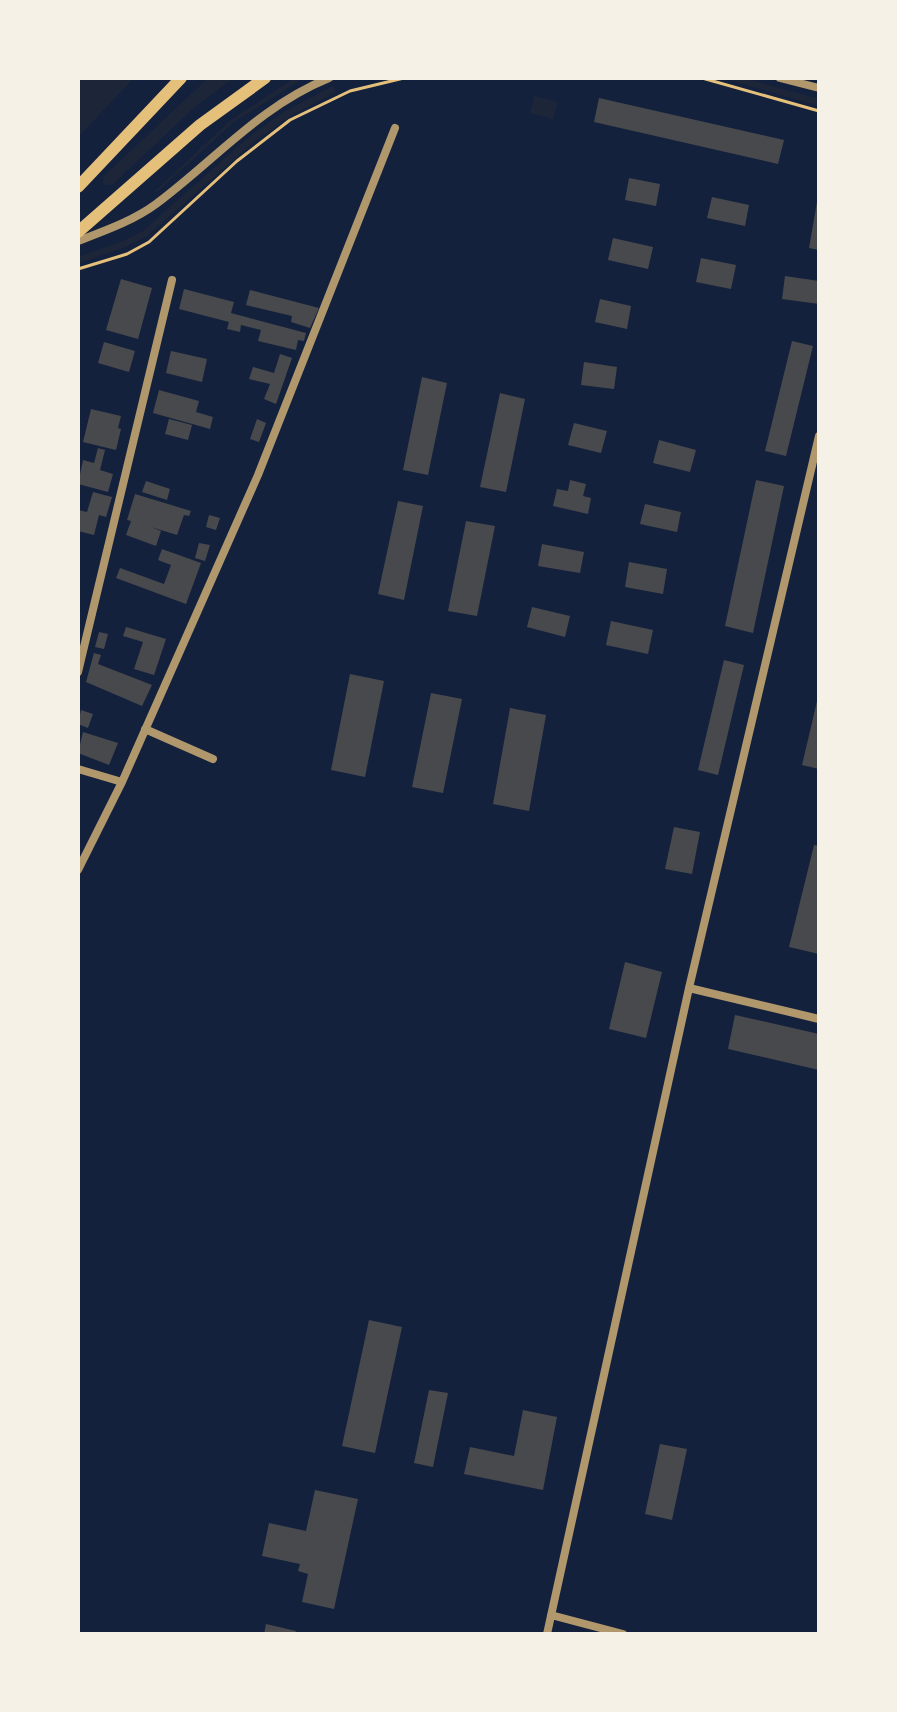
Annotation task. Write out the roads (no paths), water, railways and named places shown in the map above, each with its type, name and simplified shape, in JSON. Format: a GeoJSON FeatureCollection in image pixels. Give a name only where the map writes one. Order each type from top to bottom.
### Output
{"type":"FeatureCollection","features":[{"type":"Feature","properties":{"kind":"main road"},"geometry":{"type":"LineString","coordinates":[[78,187],[181,78]]}},
{"type":"Feature","properties":{"kind":"main road"},"geometry":{"type":"LineString","coordinates":[[78,232],[200,125],[265,78]]}},
{"type":"Feature","properties":{"kind":"street"},"geometry":{"type":"LineString","coordinates":[[78,241],[153,206],[274,106],[329,78]]}},
{"type":"Feature","properties":{"kind":"street"},"geometry":{"type":"LineString","coordinates":[[780,78],[819,88]]}},
{"type":"Feature","properties":{"kind":"street"},"geometry":{"type":"LineString","coordinates":[[78,870],[122,782],[258,475],[395,128]]}},
{"type":"Feature","properties":{"kind":"street"},"geometry":{"type":"LineString","coordinates":[[78,672],[172,280]]}},
{"type":"Feature","properties":{"kind":"street"},"geometry":{"type":"LineString","coordinates":[[547,1634],[689,988],[819,436]]}},
{"type":"Feature","properties":{"kind":"street"},"geometry":{"type":"LineString","coordinates":[[145,729],[213,759]]}},
{"type":"Feature","properties":{"kind":"street"},"geometry":{"type":"LineString","coordinates":[[78,769],[122,782]]}},
{"type":"Feature","properties":{"kind":"street"},"geometry":{"type":"LineString","coordinates":[[689,988],[819,1019]]}},
{"type":"Feature","properties":{"kind":"street"},"geometry":{"type":"LineString","coordinates":[[551,1615],[623,1634]]}}]}
